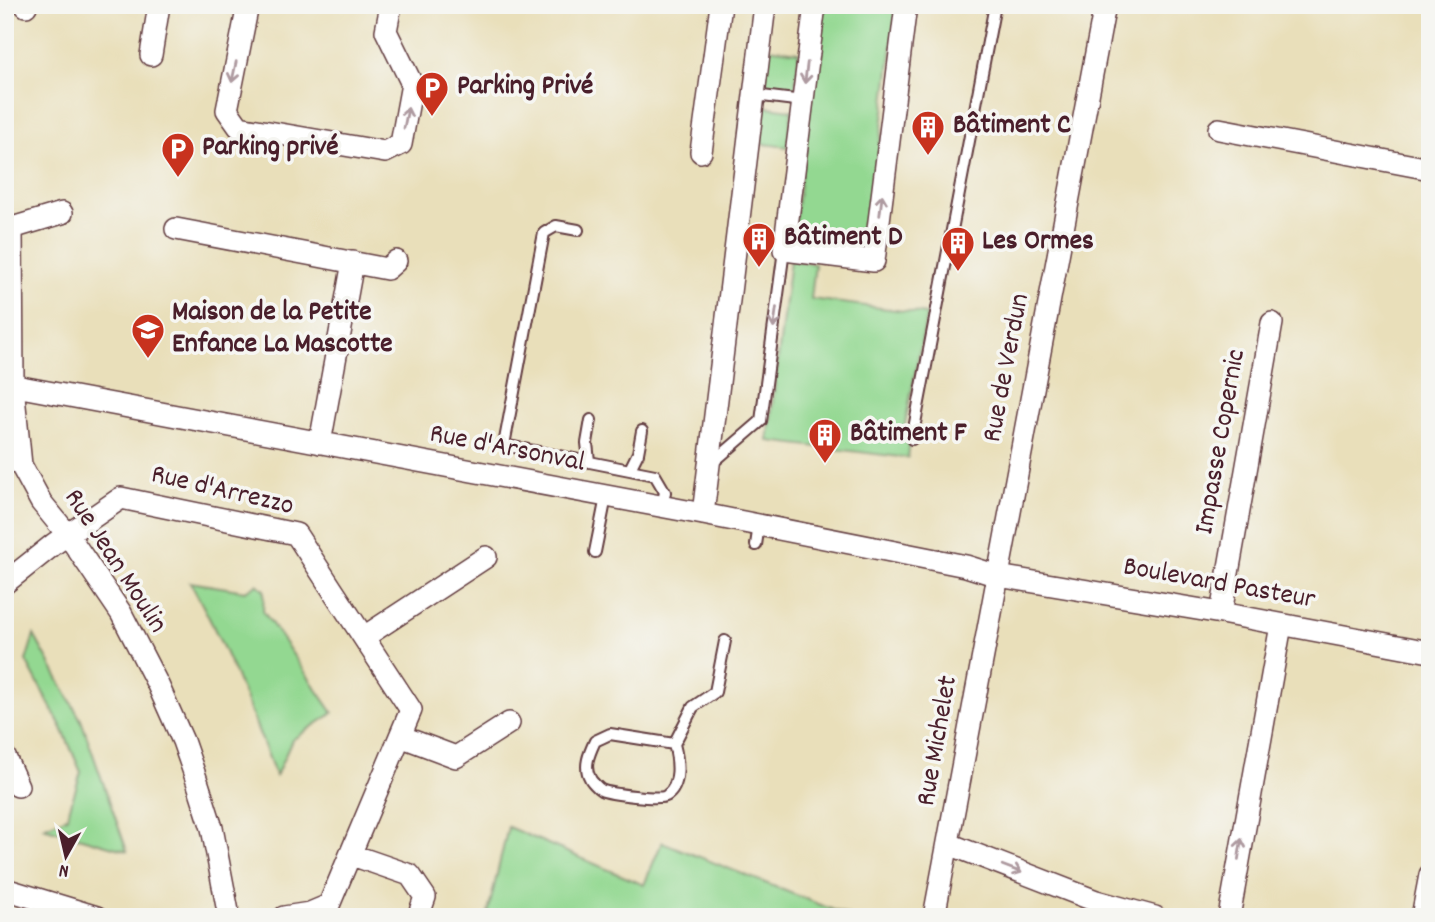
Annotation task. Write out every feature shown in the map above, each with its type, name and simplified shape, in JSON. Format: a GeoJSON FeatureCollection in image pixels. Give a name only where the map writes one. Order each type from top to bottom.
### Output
{"type":"FeatureCollection","features":[{"type":"Feature","properties":{"kind":"street"},"geometry":{"type":"LineString","coordinates":[[151,55],[159,5]]}},
{"type":"Feature","properties":{"kind":"street"},"geometry":{"type":"LineString","coordinates":[[248,5],[226,110],[239,127],[385,152],[401,144],[412,84],[386,31],[391,5]]}},
{"type":"Feature","properties":{"kind":"street"},"geometry":{"type":"LineString","coordinates":[[701,152],[721,5]]}},
{"type":"Feature","properties":{"kind":"street"},"geometry":{"type":"LineString","coordinates":[[703,514],[765,5]]}},
{"type":"Feature","properties":{"kind":"street"},"geometry":{"type":"LineString","coordinates":[[815,5],[784,250],[874,261],[906,5]]}},
{"type":"Feature","properties":{"kind":"street","name":"Rue de Verdun"},"geometry":{"type":"LineString","coordinates":[[998,576],[1105,5]]}},
{"type":"Feature","properties":{"kind":"street"},"geometry":{"type":"LineString","coordinates":[[1219,129],[1430,169]]}},
{"type":"Feature","properties":{"kind":"street","name":"Rue Jean Moulin"},"geometry":{"type":"LineString","coordinates":[[62,213],[8,226],[9,385],[21,465],[41,502],[68,535],[121,613],[183,741],[212,828],[229,917]]}},
{"type":"Feature","properties":{"kind":"street"},"geometry":{"type":"LineString","coordinates":[[176,229],[387,269],[396,261]]}},
{"type":"Feature","properties":{"kind":"street"},"geometry":{"type":"LineString","coordinates":[[320,443],[353,262]]}},
{"type":"Feature","properties":{"kind":"street","name":"Impasse Copernic"},"geometry":{"type":"LineString","coordinates":[[1221,613],[1272,323]]}},
{"type":"Feature","properties":{"kind":"street","name":"Rue d'Arsonval"},"geometry":{"type":"LineString","coordinates":[[9,385],[703,514],[758,535],[966,566],[998,576]]}},
{"type":"Feature","properties":{"kind":"street","name":"Rue d'Arrezzo"},"geometry":{"type":"LineString","coordinates":[[5,583],[121,498],[296,534],[411,710],[329,905],[310,915],[284,917]]}},
{"type":"Feature","properties":{"kind":"street"},"geometry":{"type":"LineString","coordinates":[[364,637],[486,557]]}},
{"type":"Feature","properties":{"kind":"street","name":"Boulevard Pasteur"},"geometry":{"type":"LineString","coordinates":[[998,576],[1221,613],[1430,653]]}},
{"type":"Feature","properties":{"kind":"street","name":"Rue Michelet"},"geometry":{"type":"LineString","coordinates":[[934,917],[949,844],[968,692],[998,576]]}},
{"type":"Feature","properties":{"kind":"street"},"geometry":{"type":"LineString","coordinates":[[1229,917],[1281,625]]}},
{"type":"Feature","properties":{"kind":"street"},"geometry":{"type":"LineString","coordinates":[[400,736],[456,757],[509,723]]}},
{"type":"Feature","properties":{"kind":"street"},"geometry":{"type":"LineString","coordinates":[[5,757],[18,786]]}},
{"type":"Feature","properties":{"kind":"street"},"geometry":{"type":"LineString","coordinates":[[949,844],[1096,901],[1155,917]]}},
{"type":"Feature","properties":{"kind":"street"},"geometry":{"type":"LineString","coordinates":[[352,855],[410,875],[425,897],[418,917]]}},
{"type":"Feature","properties":{"kind":"street"},"geometry":{"type":"LineString","coordinates":[[1423,917],[1430,875]]}},
{"type":"Feature","properties":{"kind":"street"},"geometry":{"type":"LineString","coordinates":[[5,889],[97,917]]}},
{"type":"Feature","properties":{"kind":"lane"},"geometry":{"type":"LineString","coordinates":[[912,439],[995,5]]}},
{"type":"Feature","properties":{"kind":"lane"},"geometry":{"type":"LineString","coordinates":[[754,95],[803,101]]}},
{"type":"Feature","properties":{"kind":"lane"},"geometry":{"type":"LineString","coordinates":[[578,230],[556,226],[544,233],[504,445],[655,475],[665,492],[662,507]]}},
{"type":"Feature","properties":{"kind":"lane"},"geometry":{"type":"LineString","coordinates":[[709,465],[761,421],[784,250]]}},
{"type":"Feature","properties":{"kind":"lane"},"geometry":{"type":"LineString","coordinates":[[589,461],[587,443],[591,420]]}},
{"type":"Feature","properties":{"kind":"lane"},"geometry":{"type":"LineString","coordinates":[[630,469],[638,453],[642,431]]}},
{"type":"Feature","properties":{"kind":"lane"},"geometry":{"type":"LineString","coordinates":[[595,552],[606,497]]}},
{"type":"Feature","properties":{"kind":"lane"},"geometry":{"type":"LineString","coordinates":[[674,744],[610,734],[595,741],[587,759],[589,777],[601,790],[655,799],[666,796],[674,786],[679,761],[674,744],[693,707],[715,692],[725,641]]}},
{"type":"Feature","properties":{"kind":"green space"},"geometry":{"type":"Polygon","coordinates":[[[822,5],[897,5],[867,248],[793,239],[822,5]]]}},
{"type":"Feature","properties":{"kind":"green space"},"geometry":{"type":"Polygon","coordinates":[[[768,48],[799,52],[795,89],[764,85],[768,48]]]}},
{"type":"Feature","properties":{"kind":"green space"},"geometry":{"type":"Polygon","coordinates":[[[760,106],[792,110],[787,147],[756,143],[760,106]]]}},
{"type":"Feature","properties":{"kind":"green space"},"geometry":{"type":"Polygon","coordinates":[[[790,260],[815,264],[811,299],[927,314],[902,439],[910,440],[908,458],[768,441],[790,260]]]}},
{"type":"Feature","properties":{"kind":"green space"},"geometry":{"type":"Polygon","coordinates":[[[190,582],[245,591],[257,584],[264,590],[263,611],[333,713],[292,740],[276,776],[226,653],[190,582]]]}},
{"type":"Feature","properties":{"kind":"green space"},"geometry":{"type":"Polygon","coordinates":[[[34,635],[81,720],[127,851],[43,827],[67,817],[81,772],[62,728],[26,661],[34,635]]]}},
{"type":"Feature","properties":{"kind":"green space"},"geometry":{"type":"Polygon","coordinates":[[[508,827],[644,885],[662,842],[851,917],[487,917],[508,827]]]}},
{"type":"Feature","properties":{"kind":"place","name":"Parking Privé"},"geometry":{"type":"Point","coordinates":[432,118]}},
{"type":"Feature","properties":{"kind":"place","name":"Bâtiment C"},"geometry":{"type":"Point","coordinates":[928,157]}},
{"type":"Feature","properties":{"kind":"place","name":"Parking privé"},"geometry":{"type":"Point","coordinates":[178,179]}},
{"type":"Feature","properties":{"kind":"place","name":"Bâtiment D"},"geometry":{"type":"Point","coordinates":[759,269]}},
{"type":"Feature","properties":{"kind":"place","name":"Les Ormes"},"geometry":{"type":"Point","coordinates":[958,273]}},
{"type":"Feature","properties":{"kind":"place","name":"Maison de la Petite Enfance La Mascotte"},"geometry":{"type":"Point","coordinates":[148,360]}},
{"type":"Feature","properties":{"kind":"place","name":"Bâtiment F"},"geometry":{"type":"Point","coordinates":[825,465]}}]}
